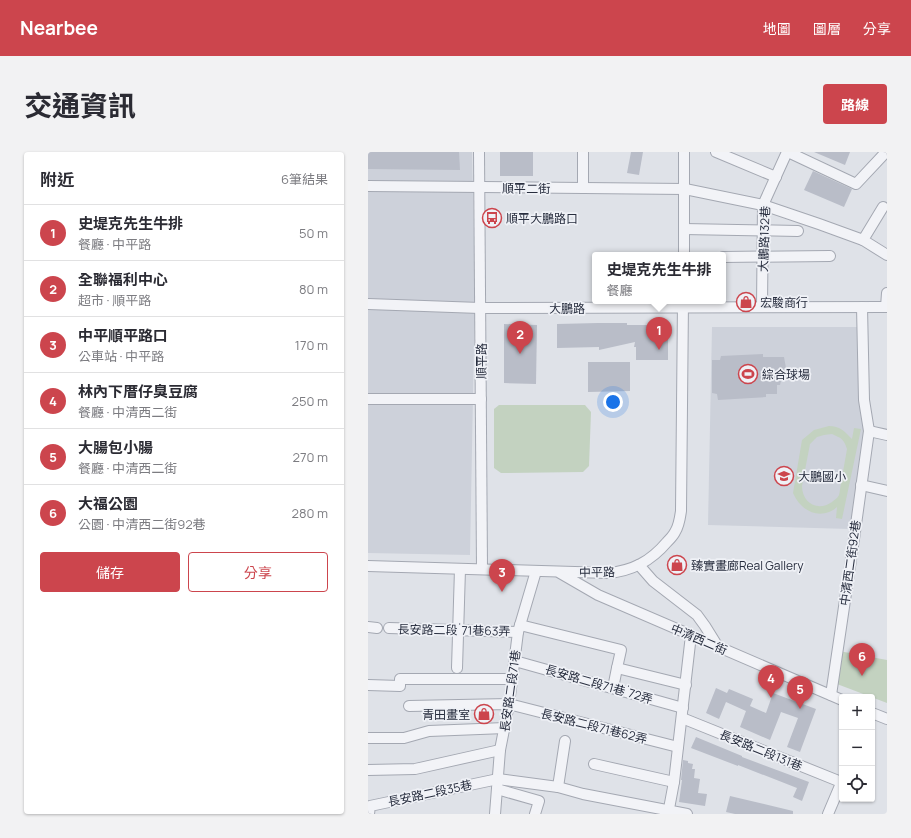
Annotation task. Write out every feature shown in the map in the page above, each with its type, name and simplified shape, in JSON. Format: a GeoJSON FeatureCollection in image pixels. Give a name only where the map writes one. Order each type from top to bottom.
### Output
{"type":"FeatureCollection","features":[{"type":"Feature","properties":{"kind":"street","name":"順平路"},"geometry":{"type":"LineString","coordinates":[[479,152],[482,569]]}},
{"type":"Feature","properties":{"kind":"street"},"geometry":{"type":"LineString","coordinates":[[583,152],[583,188]]}},
{"type":"Feature","properties":{"kind":"street"},"geometry":{"type":"LineString","coordinates":[[684,152],[684,252]]}},
{"type":"Feature","properties":{"kind":"street"},"geometry":{"type":"LineString","coordinates":[[716,152],[776,177]]}},
{"type":"Feature","properties":{"kind":"street"},"geometry":{"type":"LineString","coordinates":[[787,152],[856,184],[886,152]]}},
{"type":"Feature","properties":{"kind":"street","name":"大鵬路132巷"},"geometry":{"type":"LineString","coordinates":[[762,307],[763,205],[787,152]]}},
{"type":"Feature","properties":{"kind":"street","name":"順平二街"},"geometry":{"type":"LineString","coordinates":[[368,186],[685,189],[763,205],[863,240],[887,255]]}},
{"type":"Feature","properties":{"kind":"street"},"geometry":{"type":"LineString","coordinates":[[863,240],[883,208]]}},
{"type":"Feature","properties":{"kind":"street"},"geometry":{"type":"LineString","coordinates":[[684,229],[798,231]]}},
{"type":"Feature","properties":{"kind":"street"},"geometry":{"type":"LineString","coordinates":[[726,257],[830,256]]}},
{"type":"Feature","properties":{"kind":"street"},"geometry":{"type":"LineString","coordinates":[[887,293],[887,307]]}},
{"type":"Feature","properties":{"kind":"street","name":"大鵬路"},"geometry":{"type":"LineString","coordinates":[[368,304],[480,308],[683,304],[762,307],[887,307]]}},
{"type":"Feature","properties":{"kind":"street","name":"中平路"},"geometry":{"type":"LineString","coordinates":[[368,566],[608,573],[627,570],[639,565],[659,551],[675,532],[680,519],[681,511],[683,304]]}},
{"type":"Feature","properties":{"kind":"street","name":"中清西二街92巷"},"geometry":{"type":"LineString","coordinates":[[831,695],[869,431],[864,400],[862,307]]}},
{"type":"Feature","properties":{"kind":"street"},"geometry":{"type":"LineString","coordinates":[[368,399],[481,398]]}},
{"type":"Feature","properties":{"kind":"street"},"geometry":{"type":"LineString","coordinates":[[869,431],[887,435]]}},
{"type":"Feature","properties":{"kind":"street"},"geometry":{"type":"LineString","coordinates":[[861,486],[887,491]]}},
{"type":"Feature","properties":{"kind":"street"},"geometry":{"type":"LineString","coordinates":[[639,565],[653,580],[697,615],[718,647]]}},
{"type":"Feature","properties":{"kind":"street"},"geometry":{"type":"LineString","coordinates":[[457,668],[460,569]]}},
{"type":"Feature","properties":{"kind":"street","name":"長安路二段71巷"},"geometry":{"type":"LineString","coordinates":[[495,814],[500,750],[509,704],[519,629],[536,571]]}},
{"type":"Feature","properties":{"kind":"street","name":"中清西二街"},"geometry":{"type":"LineString","coordinates":[[559,572],[598,595],[839,699]]}},
{"type":"Feature","properties":{"kind":"street","name":"長安路二段˙71巷63弄"},"geometry":{"type":"LineString","coordinates":[[389,628],[458,630],[519,629],[621,650],[617,668]]}},
{"type":"Feature","properties":{"kind":"street"},"geometry":{"type":"LineString","coordinates":[[669,812],[674,782],[691,635]]}},
{"type":"Feature","properties":{"kind":"street","name":"長安路二段71巷˙72弄"},"geometry":{"type":"LineString","coordinates":[[515,661],[613,688],[682,713]]}},
{"type":"Feature","properties":{"kind":"street"},"geometry":{"type":"LineString","coordinates":[[613,688],[617,668],[686,685]]}},
{"type":"Feature","properties":{"kind":"street"},"geometry":{"type":"LineString","coordinates":[[368,685],[400,686],[400,679],[512,679]]}},
{"type":"Feature","properties":{"kind":"street","name":"長安路二段71巷62弄"},"geometry":{"type":"LineString","coordinates":[[409,706],[509,704],[678,747]]}},
{"type":"Feature","properties":{"kind":"street","name":"長安路二段131巷"},"geometry":{"type":"LineString","coordinates":[[682,713],[839,781]]}},
{"type":"Feature","properties":{"kind":"street"},"geometry":{"type":"LineString","coordinates":[[875,714],[887,719]]}},
{"type":"Feature","properties":{"kind":"street"},"geometry":{"type":"LineString","coordinates":[[368,738],[404,738],[429,731],[505,728]]}},
{"type":"Feature","properties":{"kind":"street"},"geometry":{"type":"LineString","coordinates":[[558,788],[565,741]]}},
{"type":"Feature","properties":{"kind":"street"},"geometry":{"type":"LineString","coordinates":[[368,770],[415,769],[500,750]]}},
{"type":"Feature","properties":{"kind":"street"},"geometry":{"type":"LineString","coordinates":[[594,764],[674,782]]}},
{"type":"Feature","properties":{"kind":"street"},"geometry":{"type":"LineString","coordinates":[[497,784],[558,788],[669,812],[687,814]]}},
{"type":"Feature","properties":{"kind":"street"},"geometry":{"type":"LineString","coordinates":[[497,784],[539,801],[535,814]]}},
{"type":"Feature","properties":{"kind":"street","name":"長安路二段35巷"},"geometry":{"type":"LineString","coordinates":[[369,814],[370,806],[497,784]]}},
{"type":"Feature","properties":{"kind":"street"},"geometry":{"type":"LineString","coordinates":[[828,814],[839,789]]}},
{"type":"Feature","properties":{"kind":"shaded area"},"geometry":{"type":"Polygon","coordinates":[[[368,152],[472,152],[475,289],[470,555],[368,553],[368,152]]]}},
{"type":"Feature","properties":{"kind":"shaded area","name":"大鵬國小"},"geometry":{"type":"Polygon","coordinates":[[[712,327],[863,327],[865,427],[850,529],[708,525],[712,327]]]}},
{"type":"Feature","properties":{"kind":"green space"},"geometry":{"type":"Polygon","coordinates":[[[499,405],[585,405],[591,412],[589,466],[583,472],[501,473],[494,468],[494,409],[499,405]]]}},
{"type":"Feature","properties":{"kind":"green space"},"geometry":{"type":"Polygon","coordinates":[[[829,426],[836,427],[844,431],[852,439],[854,428],[861,429],[842,519],[836,518],[837,507],[831,511],[817,514],[807,510],[799,503],[793,493],[802,440],[814,430],[829,426]],[[832,434],[817,437],[810,444],[802,486],[805,497],[816,506],[827,505],[837,498],[839,494],[847,449],[845,443],[840,438],[832,434]]]}},
{"type":"Feature","properties":{"kind":"green space"},"geometry":{"type":"Polygon","coordinates":[[[839,651],[887,660],[887,703],[875,698],[875,694],[863,694],[837,684],[839,651]]]}},
{"type":"Feature","properties":{"kind":"building"},"geometry":{"type":"Polygon","coordinates":[[[368,152],[459,152],[460,170],[368,169],[368,152]]]}},
{"type":"Feature","properties":{"kind":"building"},"geometry":{"type":"Polygon","coordinates":[[[500,152],[533,152],[533,176],[500,176],[500,152]]]}},
{"type":"Feature","properties":{"kind":"building"},"geometry":{"type":"Polygon","coordinates":[[[631,152],[643,152],[639,175],[627,173],[631,152]]]}},
{"type":"Feature","properties":{"kind":"building"},"geometry":{"type":"Polygon","coordinates":[[[814,152],[850,152],[845,165],[814,152]]]}},
{"type":"Feature","properties":{"kind":"building"},"geometry":{"type":"Polygon","coordinates":[[[813,171],[852,189],[844,207],[804,190],[813,171]]]}},
{"type":"Feature","properties":{"kind":"building"},"geometry":{"type":"Polygon","coordinates":[[[598,323],[668,325],[668,360],[636,360],[636,347],[634,347],[635,342],[599,350],[599,347],[557,348],[557,324],[598,323]]]}},
{"type":"Feature","properties":{"kind":"building"},"geometry":{"type":"Polygon","coordinates":[[[504,324],[537,325],[536,384],[504,383],[504,324]]]}},
{"type":"Feature","properties":{"kind":"building","name":"綜合球場"},"geometry":{"type":"Polygon","coordinates":[[[763,354],[763,357],[784,357],[786,368],[784,368],[785,379],[781,381],[780,385],[777,385],[777,394],[766,394],[766,397],[718,400],[717,394],[712,393],[712,360],[720,360],[721,356],[763,354]]]}},
{"type":"Feature","properties":{"kind":"building"},"geometry":{"type":"Polygon","coordinates":[[[588,362],[630,362],[630,391],[588,392],[588,362]]]}},
{"type":"Feature","properties":{"kind":"building"},"geometry":{"type":"Polygon","coordinates":[[[716,688],[727,693],[729,689],[753,699],[750,706],[766,713],[773,693],[816,709],[800,752],[787,747],[798,718],[781,712],[770,740],[740,727],[746,711],[726,702],[719,719],[706,713],[716,688]]]}},
{"type":"Feature","properties":{"kind":"building"},"geometry":{"type":"Polygon","coordinates":[[[696,737],[742,757],[809,782],[802,801],[793,797],[797,788],[691,748],[696,737]]]}},
{"type":"Feature","properties":{"kind":"building"},"geometry":{"type":"Polygon","coordinates":[[[683,760],[693,764],[692,769],[695,769],[694,778],[700,779],[698,793],[707,794],[705,806],[679,802],[683,760]]]}},
{"type":"Feature","properties":{"kind":"building"},"geometry":{"type":"Polygon","coordinates":[[[730,796],[793,811],[793,814],[735,814],[726,812],[730,796]]]}},
{"type":"Feature","properties":{"kind":"place","name":"順平大鵬路口"},"geometry":{"type":"Point","coordinates":[492,218]}},
{"type":"Feature","properties":{"kind":"place","name":"宏駿商行"},"geometry":{"type":"Point","coordinates":[746,302]}},
{"type":"Feature","properties":{"kind":"place","name":"史堤克先生牛排"},"geometry":{"type":"Point","coordinates":[659,350]}},
{"type":"Feature","properties":{"kind":"place","name":"全聯福利中心"},"geometry":{"type":"Point","coordinates":[520,354]}},
{"type":"Feature","properties":{"kind":"place","name":"綜合球場"},"geometry":{"type":"Point","coordinates":[748,374]}},
{"type":"Feature","properties":{"kind":"place","name":"大鵬國小"},"geometry":{"type":"Point","coordinates":[784,476]}},
{"type":"Feature","properties":{"kind":"place","name":"臻實畫廊Real Gallery"},"geometry":{"type":"Point","coordinates":[677,565]}},
{"type":"Feature","properties":{"kind":"place","name":"中平順平路口"},"geometry":{"type":"Point","coordinates":[502,592]}},
{"type":"Feature","properties":{"kind":"place","name":"大福公園"},"geometry":{"type":"Point","coordinates":[862,676]}},
{"type":"Feature","properties":{"kind":"place","name":"林內下厝仔臭豆腐"},"geometry":{"type":"Point","coordinates":[771,698]}},
{"type":"Feature","properties":{"kind":"place","name":"大腸包小腸"},"geometry":{"type":"Point","coordinates":[800,709]}},
{"type":"Feature","properties":{"kind":"place","name":"青田畫室"},"geometry":{"type":"Point","coordinates":[484,714]}}]}
